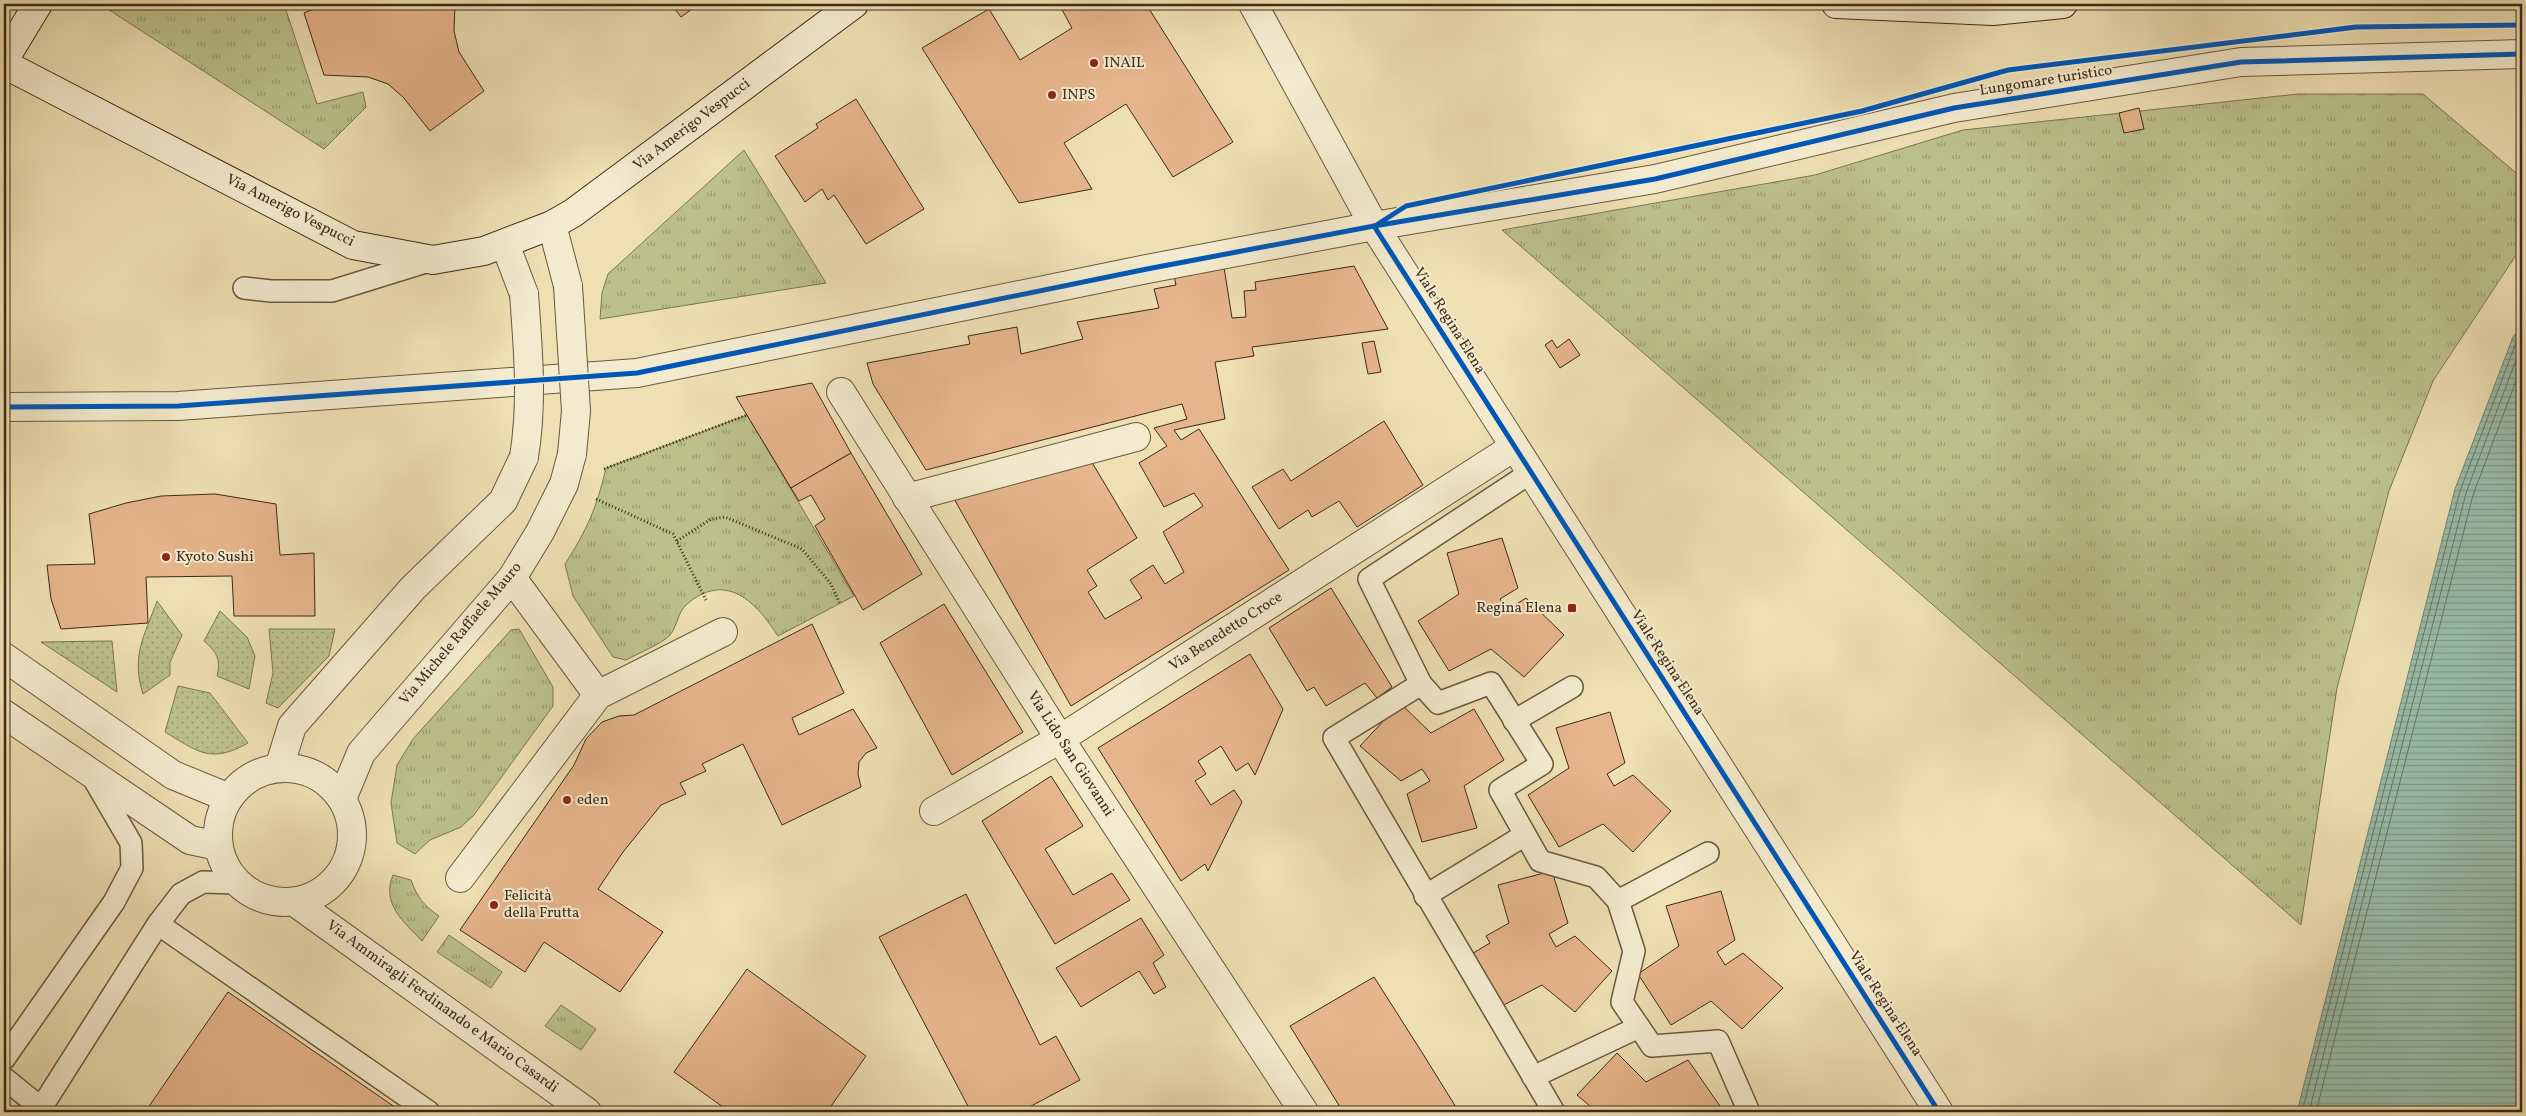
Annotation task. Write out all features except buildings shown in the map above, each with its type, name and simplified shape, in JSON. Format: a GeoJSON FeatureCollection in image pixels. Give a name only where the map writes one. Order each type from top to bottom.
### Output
{"type":"FeatureCollection","features":[{"type":"Feature","properties":{"kind":"street"},"geometry":{"type":"LineString","coordinates":[[4,62],[38,4]]}},
{"type":"Feature","properties":{"kind":"street","name":"Via Amerigo Vespucci"},"geometry":{"type":"LineString","coordinates":[[4,62],[353,246],[433,260],[476,254],[505,244],[552,225],[581,208],[854,4]]}},
{"type":"Feature","properties":{"kind":"street","name":"Viale Regina Elena"},"geometry":{"type":"LineString","coordinates":[[1253,4],[1374,226],[1938,1112]]}},
{"type":"Feature","properties":{"kind":"street"},"geometry":{"type":"LineString","coordinates":[[1270,35],[1277,4]]}},
{"type":"Feature","properties":{"kind":"street"},"geometry":{"type":"LineString","coordinates":[[1836,4],[1993,11],[2063,4]]}},
{"type":"Feature","properties":{"kind":"street","name":"Lungomare turistico"},"geometry":{"type":"LineString","coordinates":[[4,408],[178,406],[637,373],[1147,269],[1374,226],[1655,179],[1954,108],[2241,62],[2522,54]]}},
{"type":"Feature","properties":{"kind":"street","name":"Via Michele Raffaele Mauro"},"geometry":{"type":"LineString","coordinates":[[342,799],[361,753],[512,578],[540,532],[564,484],[572,454],[576,411],[568,286],[552,225]]}},
{"type":"Feature","properties":{"kind":"street"},"geometry":{"type":"LineString","coordinates":[[279,768],[292,726],[413,588],[502,501],[524,457],[530,422],[529,361],[524,294],[505,244]]}},
{"type":"Feature","properties":{"kind":"street","name":"Via Lido San Giovanni"},"geometry":{"type":"LineString","coordinates":[[841,392],[1060,739],[1304,1112]]}},
{"type":"Feature","properties":{"kind":"street"},"geometry":{"type":"LineString","coordinates":[[907,498],[1136,437]]}},
{"type":"Feature","properties":{"kind":"street","name":"Via Benedetto Croce"},"geometry":{"type":"LineString","coordinates":[[934,811],[1060,739],[1514,447]]}},
{"type":"Feature","properties":{"kind":"street"},"geometry":{"type":"LineString","coordinates":[[512,578],[598,695]]}},
{"type":"Feature","properties":{"kind":"street"},"geometry":{"type":"LineString","coordinates":[[460,878],[598,695],[723,632]]}},
{"type":"Feature","properties":{"kind":"street"},"geometry":{"type":"LineString","coordinates":[[4,658],[173,776],[229,798]]}},
{"type":"Feature","properties":{"kind":"street"},"geometry":{"type":"LineString","coordinates":[[4,714],[190,840],[218,846]]}},
{"type":"Feature","properties":{"kind":"street"},"geometry":{"type":"LineString","coordinates":[[279,768],[297,769],[315,775],[330,785],[342,799],[351,820],[353,841],[347,863],[334,882],[317,895],[296,902],[275,902],[254,896],[237,883],[225,866],[218,846],[221,813],[229,798],[243,783],[260,773],[279,768]]}},
{"type":"Feature","properties":{"kind":"street","name":"Via Ammiragli Ferdinando e Mario Casardi"},"geometry":{"type":"LineString","coordinates":[[296,902],[587,1112]]}},
{"type":"Feature","properties":{"kind":"lane"},"geometry":{"type":"LineString","coordinates":[[244,288],[271,291],[332,291],[433,260]]}},
{"type":"Feature","properties":{"kind":"lane"},"geometry":{"type":"LineString","coordinates":[[1530,473],[1369,579],[1421,684],[1438,703],[1491,683],[1542,764],[1500,790],[1540,861],[1596,877],[1618,901],[1634,951],[1622,1002],[1652,1046],[1718,1041],[1749,1112]]}},
{"type":"Feature","properties":{"kind":"lane"},"geometry":{"type":"LineString","coordinates":[[1421,684],[1334,738],[1425,896],[1554,1112]]}},
{"type":"Feature","properties":{"kind":"lane"},"geometry":{"type":"LineString","coordinates":[[1514,721],[1572,687]]}},
{"type":"Feature","properties":{"kind":"lane"},"geometry":{"type":"LineString","coordinates":[[4,1059],[114,902],[132,868],[131,843],[90,772]]}},
{"type":"Feature","properties":{"kind":"lane"},"geometry":{"type":"LineString","coordinates":[[1425,896],[1526,835]]}},
{"type":"Feature","properties":{"kind":"lane"},"geometry":{"type":"LineString","coordinates":[[1618,901],[1708,853]]}},
{"type":"Feature","properties":{"kind":"lane"},"geometry":{"type":"LineString","coordinates":[[4,1078],[44,1110],[158,924],[181,894],[202,882],[237,883]]}},
{"type":"Feature","properties":{"kind":"lane"},"geometry":{"type":"LineString","coordinates":[[158,924],[429,1112]]}},
{"type":"Feature","properties":{"kind":"lane"},"geometry":{"type":"LineString","coordinates":[[1533,1077],[1639,1027]]}},
{"type":"Feature","properties":{"kind":"path"},"geometry":{"type":"LineString","coordinates":[[564,484],[747,415]]}},
{"type":"Feature","properties":{"kind":"path"},"geometry":{"type":"LineString","coordinates":[[564,484],[674,534],[723,632]]}},
{"type":"Feature","properties":{"kind":"path"},"geometry":{"type":"LineString","coordinates":[[677,541],[711,519],[725,517],[802,549],[831,584],[840,604]]}},
{"type":"Feature","properties":{"kind":"green space"},"geometry":{"type":"Polygon","coordinates":[[[100,4],[284,4],[317,104],[363,92],[366,107],[324,149],[100,4]]]}},
{"type":"Feature","properties":{"kind":"green space"},"geometry":{"type":"Polygon","coordinates":[[[2298,94],[2423,94],[2522,178],[2522,246],[2433,381],[2389,491],[2337,688],[2301,925],[1502,230],[1815,175],[1963,130],[2298,94]]]}},
{"type":"Feature","properties":{"kind":"green space"},"geometry":{"type":"Polygon","coordinates":[[[744,150],[826,283],[600,319],[602,293],[608,274],[744,150]]]}},
{"type":"Feature","properties":{"kind":"green space"},"geometry":{"type":"Polygon","coordinates":[[[747,415],[854,596],[778,636],[750,602],[727,590],[714,590],[701,595],[686,605],[670,635],[662,641],[626,660],[613,657],[573,596],[565,564],[590,518],[599,495],[606,468],[747,415]]]}},
{"type":"Feature","properties":{"kind":"green space"},"geometry":{"type":"Polygon","coordinates":[[[157,601],[182,635],[170,662],[170,675],[143,694],[138,669],[139,657],[144,636],[157,601]]]}},
{"type":"Feature","properties":{"kind":"green space"},"geometry":{"type":"Polygon","coordinates":[[[220,611],[247,637],[255,656],[249,689],[217,676],[217,657],[204,641],[220,611]]]}},
{"type":"Feature","properties":{"kind":"green space"},"geometry":{"type":"Polygon","coordinates":[[[269,629],[335,629],[329,656],[278,708],[266,703],[273,673],[269,629]]]}},
{"type":"Feature","properties":{"kind":"green space"},"geometry":{"type":"Polygon","coordinates":[[[519,629],[553,687],[553,706],[474,815],[461,827],[430,840],[415,854],[397,843],[391,803],[397,765],[413,739],[511,630],[519,629]]]}},
{"type":"Feature","properties":{"kind":"green space"},"geometry":{"type":"Polygon","coordinates":[[[112,641],[117,692],[41,642],[112,641]]]}},
{"type":"Feature","properties":{"kind":"green space"},"geometry":{"type":"Polygon","coordinates":[[[178,686],[210,693],[248,743],[224,753],[205,753],[196,750],[165,732],[178,686]]]}},
{"type":"Feature","properties":{"kind":"green space"},"geometry":{"type":"Polygon","coordinates":[[[393,875],[411,880],[422,901],[439,916],[422,941],[396,912],[392,904],[390,885],[393,875]]]}},
{"type":"Feature","properties":{"kind":"green space"},"geometry":{"type":"Polygon","coordinates":[[[449,935],[502,972],[491,988],[437,952],[449,935]]]}},
{"type":"Feature","properties":{"kind":"green space"},"geometry":{"type":"Polygon","coordinates":[[[561,1005],[596,1029],[581,1050],[545,1026],[561,1005]]]}},
{"type":"Feature","properties":{"kind":"water"},"geometry":{"type":"Polygon","coordinates":[[[2522,326],[2522,1112],[2297,1112],[2455,489],[2513,337],[2522,326]]]}},
{"type":"Feature","properties":{"kind":"cycle path"},"geometry":{"type":"LineString","coordinates":[[1378,224],[1406,206],[1862,111],[2008,70],[2356,27],[2522,25]]}},
{"type":"Feature","properties":{"kind":"cycle path"},"geometry":{"type":"LineString","coordinates":[[4,407],[178,406],[637,373],[1147,269],[1374,226],[1655,179],[1954,108],[2241,62],[2522,54]]}},
{"type":"Feature","properties":{"kind":"cycle path"},"geometry":{"type":"LineString","coordinates":[[1374,226],[1939,1112]]}},
{"type":"Feature","properties":{"kind":"place","name":"INAIL"},"geometry":{"type":"Point","coordinates":[1094,63]}},
{"type":"Feature","properties":{"kind":"place","name":"INPS"},"geometry":{"type":"Point","coordinates":[1052,95]}},
{"type":"Feature","properties":{"kind":"place","name":"Kyoto Sushi"},"geometry":{"type":"Point","coordinates":[166,557]}},
{"type":"Feature","properties":{"kind":"place","name":"Regina Elena"},"geometry":{"type":"Point","coordinates":[1572,608]}},
{"type":"Feature","properties":{"kind":"place","name":"eden"},"geometry":{"type":"Point","coordinates":[567,800]}},
{"type":"Feature","properties":{"kind":"place","name":"Felicità della Frutta"},"geometry":{"type":"Point","coordinates":[494,905]}}]}
